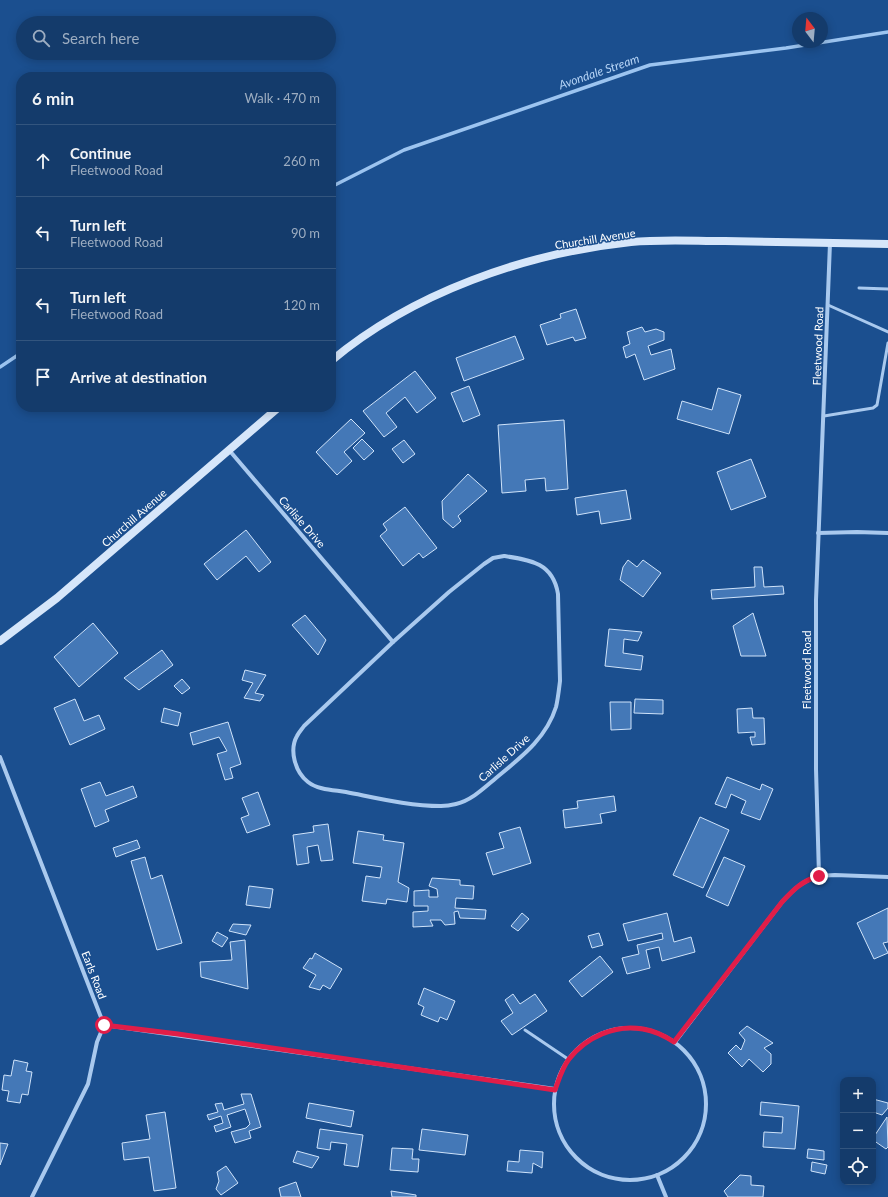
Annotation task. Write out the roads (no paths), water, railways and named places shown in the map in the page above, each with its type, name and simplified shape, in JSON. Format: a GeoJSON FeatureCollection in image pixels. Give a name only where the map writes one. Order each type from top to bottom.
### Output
{"type":"FeatureCollection","features":[{"type":"Feature","properties":{"kind":"main road","name":"Churchill Avenue"},"geometry":{"type":"LineString","coordinates":[[336,358],[388,321],[415,306],[481,277],[529,262],[583,249],[632,242],[676,241],[888,244]]}},
{"type":"Feature","properties":{"kind":"main road","name":"Churchill Avenue"},"geometry":{"type":"LineString","coordinates":[[0,641],[57,598],[273,412]]}},
{"type":"Feature","properties":{"kind":"street","name":"Fleetwood Road"},"geometry":{"type":"LineString","coordinates":[[819,876],[816,769],[816,600],[830,242]]}},
{"type":"Feature","properties":{"kind":"street","name":"Carlisle Drive"},"geometry":{"type":"LineString","coordinates":[[229,450],[393,642]]}},
{"type":"Feature","properties":{"kind":"street"},"geometry":{"type":"LineString","coordinates":[[818,533],[888,533]]}},
{"type":"Feature","properties":{"kind":"street","name":"Carlisle Drive"},"geometry":{"type":"LineString","coordinates":[[504,556],[533,562],[547,569],[553,576],[558,594],[560,680],[556,707],[550,721],[543,733],[528,751],[476,795],[464,802],[454,805],[422,805],[318,787],[308,782],[301,775],[296,766],[293,746],[297,736],[304,726],[393,642],[449,592],[493,558],[504,556]]}},
{"type":"Feature","properties":{"kind":"street","name":"Earls Road"},"geometry":{"type":"LineString","coordinates":[[0,757],[104,1025]]}},
{"type":"Feature","properties":{"kind":"street"},"geometry":{"type":"LineString","coordinates":[[674,1042],[786,898],[793,890],[807,879],[819,876],[835,875],[888,877]]}},
{"type":"Feature","properties":{"kind":"street"},"geometry":{"type":"LineString","coordinates":[[32,1197],[88,1084],[97,1042],[104,1025],[178,1034],[555,1090]]}},
{"type":"Feature","properties":{"kind":"street"},"geometry":{"type":"LineString","coordinates":[[626,1028],[643,1029],[660,1034],[674,1042],[689,1056],[700,1073],[706,1093],[706,1113],[700,1133],[690,1151],[675,1165],[657,1175],[638,1179],[617,1179],[598,1173],[581,1162],[567,1147],[558,1129],[554,1110],[555,1090],[560,1074],[568,1059],[589,1040],[610,1031],[626,1028]]}},
{"type":"Feature","properties":{"kind":"street"},"geometry":{"type":"LineString","coordinates":[[657,1175],[666,1197]]}},
{"type":"Feature","properties":{"kind":"lane"},"geometry":{"type":"LineString","coordinates":[[859,288],[888,290]]}},
{"type":"Feature","properties":{"kind":"lane"},"geometry":{"type":"LineString","coordinates":[[828,305],[888,332]]}},
{"type":"Feature","properties":{"kind":"lane"},"geometry":{"type":"LineString","coordinates":[[824,416],[873,408],[877,404],[888,343]]}},
{"type":"Feature","properties":{"kind":"lane"},"geometry":{"type":"LineString","coordinates":[[525,1030],[568,1059]]}},
{"type":"Feature","properties":{"kind":"waterway","name":"Avondale Stream"},"geometry":{"type":"LineString","coordinates":[[336,184],[404,150],[650,65],[786,48],[888,32]]}},
{"type":"Feature","properties":{"kind":"waterway","name":"Avondale Stream"},"geometry":{"type":"LineString","coordinates":[[0,367],[16,356]]}}]}
